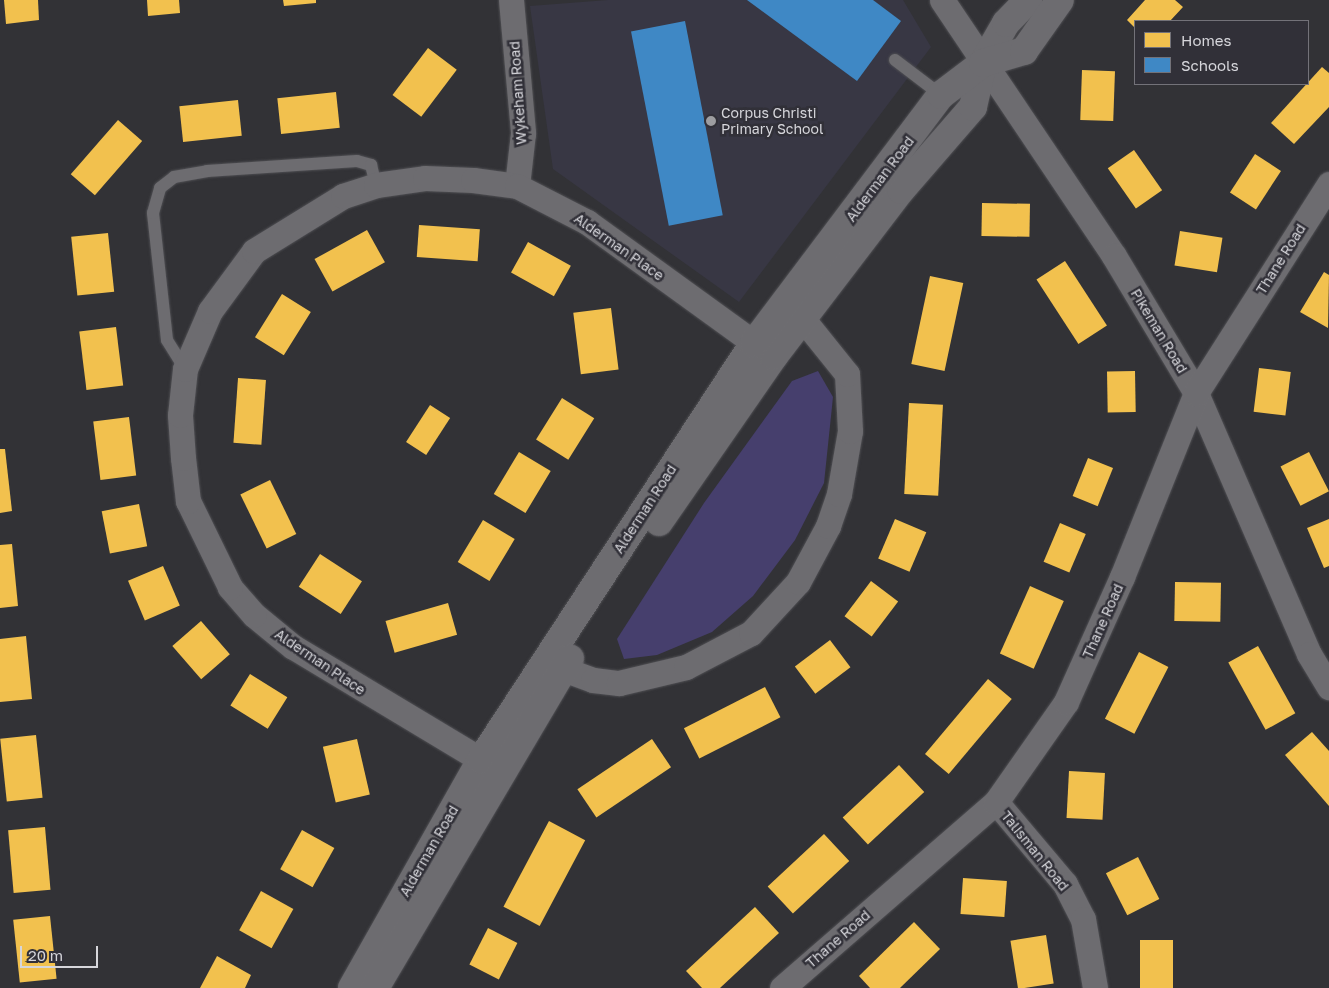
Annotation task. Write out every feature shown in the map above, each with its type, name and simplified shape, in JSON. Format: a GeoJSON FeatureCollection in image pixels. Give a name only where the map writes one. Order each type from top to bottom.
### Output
{"type":"FeatureCollection","features":[{"type":"Feature","properties":{"kind":"street","name":"Wykeham Road"},"geometry":{"type":"LineString","coordinates":[[511,0],[523,133],[517,186]]}},
{"type":"Feature","properties":{"kind":"street","name":"Pikeman Road"},"geometry":{"type":"LineString","coordinates":[[942,0],[983,64],[1114,256],[1196,393],[1308,654],[1329,687]]}},
{"type":"Feature","properties":{"kind":"street","name":"Alderman Road"},"geometry":{"type":"LineString","coordinates":[[375,988],[491,766],[563,669],[802,318],[901,190],[973,107],[983,64],[1006,23],[1028,0]]}},
{"type":"Feature","properties":{"kind":"street","name":"Alderman Road"},"geometry":{"type":"LineString","coordinates":[[352,988],[754,343],[941,95],[983,64],[1024,51],[1060,0]]}},
{"type":"Feature","properties":{"kind":"street","name":"Alderman Place"},"geometry":{"type":"LineString","coordinates":[[491,766],[293,647],[254,615],[230,586],[188,501],[180,415],[186,369],[210,311],[254,252],[294,223],[343,196],[376,185],[425,178],[517,186],[587,222],[754,343]]}},
{"type":"Feature","properties":{"kind":"street","name":"Thane Road"},"geometry":{"type":"LineString","coordinates":[[782,988],[996,802],[1066,702],[1122,577],[1196,393],[1329,184]]}},
{"type":"Feature","properties":{"kind":"street"},"geometry":{"type":"LineString","coordinates":[[563,669],[593,680],[619,683],[686,667],[751,633],[798,582],[828,526],[841,485],[850,431],[847,374],[802,318]]}},
{"type":"Feature","properties":{"kind":"street","name":"Talisman Road"},"geometry":{"type":"LineString","coordinates":[[996,802],[1065,884],[1083,919],[1095,988]]}},
{"type":"Feature","properties":{"kind":"lane"},"geometry":{"type":"LineString","coordinates":[[895,60],[941,95]]}},
{"type":"Feature","properties":{"kind":"lane"},"geometry":{"type":"LineString","coordinates":[[186,369],[167,340],[153,213],[160,188],[174,177],[207,171],[358,161],[371,165],[376,185]]}},
{"type":"Feature","properties":{"kind":"shaded area","name":"Corpus Christi Primary School"},"geometry":{"type":"Polygon","coordinates":[[[608,0],[903,0],[931,47],[739,302],[553,169],[530,6],[608,0]]]}},
{"type":"Feature","properties":{"kind":"shaded area"},"geometry":{"type":"Polygon","coordinates":[[[818,371],[833,397],[824,483],[795,540],[753,596],[712,632],[657,655],[624,659],[617,639],[704,503],[792,381],[818,371]]]}},
{"type":"Feature","properties":{"kind":"building: Homes"},"geometry":{"type":"Polygon","coordinates":[[[4,0],[38,0],[39,20],[6,24],[4,0]]]}},
{"type":"Feature","properties":{"kind":"building: Homes"},"geometry":{"type":"Polygon","coordinates":[[[147,0],[179,0],[180,13],[148,16],[147,0]]]}},
{"type":"Feature","properties":{"kind":"building: Homes"},"geometry":{"type":"Polygon","coordinates":[[[283,0],[316,0],[316,3],[284,6],[283,0]]]}},
{"type":"Feature","properties":{"kind":"building: Homes"},"geometry":{"type":"Polygon","coordinates":[[[1145,0],[1175,0],[1183,7],[1171,20],[1134,20],[1134,27],[1127,20],[1145,0]]]}},
{"type":"Feature","properties":{"kind":"building: Homes"},"geometry":{"type":"Polygon","coordinates":[[[428,48],[457,70],[421,117],[392,95],[428,48]]]}},
{"type":"Feature","properties":{"kind":"building: Homes"},"geometry":{"type":"Polygon","coordinates":[[[1322,67],[1329,73],[1329,107],[1294,144],[1271,123],[1306,85],[1309,85],[1309,81],[1322,67]]]}},
{"type":"Feature","properties":{"kind":"building: Homes"},"geometry":{"type":"Polygon","coordinates":[[[1082,70],[1115,71],[1113,121],[1080,120],[1082,70]]]}},
{"type":"Feature","properties":{"kind":"building: Homes"},"geometry":{"type":"Polygon","coordinates":[[[336,92],[340,128],[281,134],[277,98],[336,92]]]}},
{"type":"Feature","properties":{"kind":"building: Homes"},"geometry":{"type":"Polygon","coordinates":[[[238,100],[242,136],[183,142],[179,106],[238,100]]]}},
{"type":"Feature","properties":{"kind":"building: Homes"},"geometry":{"type":"Polygon","coordinates":[[[118,120],[142,141],[95,195],[71,174],[118,120]]]}},
{"type":"Feature","properties":{"kind":"building: Homes"},"geometry":{"type":"Polygon","coordinates":[[[1134,150],[1162,190],[1136,208],[1108,168],[1134,150]]]}},
{"type":"Feature","properties":{"kind":"building: Homes"},"geometry":{"type":"Polygon","coordinates":[[[1255,154],[1281,171],[1256,209],[1230,193],[1255,154]]]}},
{"type":"Feature","properties":{"kind":"building: Homes"},"geometry":{"type":"Polygon","coordinates":[[[982,203],[1030,204],[1029,237],[981,236],[982,203]]]}},
{"type":"Feature","properties":{"kind":"building: Homes"},"geometry":{"type":"Polygon","coordinates":[[[419,225],[480,229],[478,261],[417,257],[419,225]]]}},
{"type":"Feature","properties":{"kind":"building: Homes"},"geometry":{"type":"Polygon","coordinates":[[[367,230],[385,262],[332,291],[315,259],[367,230]]]}},
{"type":"Feature","properties":{"kind":"building: Homes"},"geometry":{"type":"Polygon","coordinates":[[[1180,231],[1222,238],[1217,272],[1175,266],[1180,231]]]}},
{"type":"Feature","properties":{"kind":"building: Homes"},"geometry":{"type":"Polygon","coordinates":[[[108,233],[114,292],[77,296],[71,237],[108,233]]]}},
{"type":"Feature","properties":{"kind":"building: Homes"},"geometry":{"type":"Polygon","coordinates":[[[528,242],[571,266],[554,296],[511,273],[528,242]]]}},
{"type":"Feature","properties":{"kind":"building: Homes"},"geometry":{"type":"Polygon","coordinates":[[[1065,261],[1107,326],[1078,344],[1036,280],[1065,261]]]}},
{"type":"Feature","properties":{"kind":"building: Homes"},"geometry":{"type":"Polygon","coordinates":[[[1324,272],[1329,275],[1328,328],[1300,312],[1324,272]]]}},
{"type":"Feature","properties":{"kind":"building: Homes"},"geometry":{"type":"Polygon","coordinates":[[[930,276],[963,283],[945,371],[911,364],[930,276]]]}},
{"type":"Feature","properties":{"kind":"building: Homes"},"geometry":{"type":"Polygon","coordinates":[[[282,294],[311,312],[284,355],[255,337],[282,294]]]}},
{"type":"Feature","properties":{"kind":"building: Homes"},"geometry":{"type":"Polygon","coordinates":[[[611,308],[619,370],[581,374],[573,313],[611,308]]]}},
{"type":"Feature","properties":{"kind":"building: Homes"},"geometry":{"type":"Polygon","coordinates":[[[116,327],[123,386],[86,390],[79,332],[116,327]]]}},
{"type":"Feature","properties":{"kind":"building: Homes"},"geometry":{"type":"Polygon","coordinates":[[[1259,368],[1291,372],[1285,416],[1254,412],[1259,368]]]}},
{"type":"Feature","properties":{"kind":"building: Homes"},"geometry":{"type":"Polygon","coordinates":[[[1107,371],[1135,371],[1136,412],[1108,412],[1107,371]]]}},
{"type":"Feature","properties":{"kind":"building: Homes"},"geometry":{"type":"Polygon","coordinates":[[[238,378],[266,380],[261,445],[233,443],[238,378]]]}},
{"type":"Feature","properties":{"kind":"building: Homes"},"geometry":{"type":"Polygon","coordinates":[[[562,398],[594,418],[568,460],[536,440],[562,398]]]}},
{"type":"Feature","properties":{"kind":"building: Homes"},"geometry":{"type":"Polygon","coordinates":[[[909,403],[943,405],[938,496],[904,494],[909,403]]]}},
{"type":"Feature","properties":{"kind":"building: Homes"},"geometry":{"type":"Polygon","coordinates":[[[430,405],[450,418],[426,455],[406,442],[430,405]]]}},
{"type":"Feature","properties":{"kind":"building: Homes"},"geometry":{"type":"Polygon","coordinates":[[[129,417],[136,476],[100,480],[93,421],[129,417]]]}},
{"type":"Feature","properties":{"kind":"building: Homes"},"geometry":{"type":"Polygon","coordinates":[[[0,449],[5,449],[12,511],[0,513],[0,449]]]}},
{"type":"Feature","properties":{"kind":"building: Homes"},"geometry":{"type":"Polygon","coordinates":[[[519,452],[551,471],[525,513],[494,494],[519,452]]]}},
{"type":"Feature","properties":{"kind":"building: Homes"},"geometry":{"type":"Polygon","coordinates":[[[1309,452],[1329,491],[1300,506],[1280,467],[1309,452]]]}},
{"type":"Feature","properties":{"kind":"building: Homes"},"geometry":{"type":"Polygon","coordinates":[[[1088,458],[1113,468],[1098,506],[1073,496],[1088,458]]]}},
{"type":"Feature","properties":{"kind":"building: Homes"},"geometry":{"type":"Polygon","coordinates":[[[270,480],[296,534],[267,548],[240,494],[270,480]]]}},
{"type":"Feature","properties":{"kind":"building: Homes"},"geometry":{"type":"Polygon","coordinates":[[[139,504],[147,546],[110,553],[102,511],[139,504]]]}},
{"type":"Feature","properties":{"kind":"building: Homes"},"geometry":{"type":"Polygon","coordinates":[[[895,519],[926,532],[909,572],[878,559],[895,519]]]}},
{"type":"Feature","properties":{"kind":"building: Homes"},"geometry":{"type":"Polygon","coordinates":[[[1329,519],[1329,566],[1324,568],[1307,528],[1329,519]]]}},
{"type":"Feature","properties":{"kind":"building: Homes"},"geometry":{"type":"Polygon","coordinates":[[[483,520],[515,539],[489,581],[458,562],[483,520]]]}},
{"type":"Feature","properties":{"kind":"building: Homes"},"geometry":{"type":"Polygon","coordinates":[[[1060,523],[1086,534],[1069,573],[1044,562],[1060,523]]]}},
{"type":"Feature","properties":{"kind":"building: Homes"},"geometry":{"type":"Polygon","coordinates":[[[12,544],[18,606],[0,608],[0,545],[12,544]]]}},
{"type":"Feature","properties":{"kind":"building: Homes"},"geometry":{"type":"Polygon","coordinates":[[[320,554],[362,581],[341,614],[299,587],[320,554]]]}},
{"type":"Feature","properties":{"kind":"building: Homes"},"geometry":{"type":"Polygon","coordinates":[[[163,566],[180,606],[145,620],[128,581],[163,566]]]}},
{"type":"Feature","properties":{"kind":"building: Homes"},"geometry":{"type":"Polygon","coordinates":[[[871,581],[898,601],[872,637],[845,616],[871,581]]]}},
{"type":"Feature","properties":{"kind":"building: Homes"},"geometry":{"type":"Polygon","coordinates":[[[1175,582],[1221,583],[1220,622],[1174,621],[1175,582]]]}},
{"type":"Feature","properties":{"kind":"building: Homes"},"geometry":{"type":"Polygon","coordinates":[[[1030,586],[1064,601],[1034,669],[1000,654],[1030,586]]]}},
{"type":"Feature","properties":{"kind":"building: Homes"},"geometry":{"type":"Polygon","coordinates":[[[448,603],[457,635],[395,653],[386,621],[448,603]]]}},
{"type":"Feature","properties":{"kind":"building: Homes"},"geometry":{"type":"Polygon","coordinates":[[[201,621],[230,654],[201,679],[172,646],[201,621]]]}},
{"type":"Feature","properties":{"kind":"building: Homes"},"geometry":{"type":"Polygon","coordinates":[[[26,636],[32,699],[0,702],[0,639],[26,636]]]}},
{"type":"Feature","properties":{"kind":"building: Homes"},"geometry":{"type":"Polygon","coordinates":[[[830,640],[850,667],[815,694],[795,666],[830,640]]]}},
{"type":"Feature","properties":{"kind":"building: Homes"},"geometry":{"type":"Polygon","coordinates":[[[1258,646],[1295,713],[1266,730],[1228,662],[1258,646]]]}},
{"type":"Feature","properties":{"kind":"building: Homes"},"geometry":{"type":"Polygon","coordinates":[[[1139,652],[1168,667],[1134,734],[1105,719],[1139,652]]]}},
{"type":"Feature","properties":{"kind":"building: Homes"},"geometry":{"type":"Polygon","coordinates":[[[250,674],[287,697],[268,729],[230,705],[250,674]]]}},
{"type":"Feature","properties":{"kind":"building: Homes"},"geometry":{"type":"Polygon","coordinates":[[[988,679],[1012,699],[949,774],[925,754],[988,679]]]}},
{"type":"Feature","properties":{"kind":"building: Homes"},"geometry":{"type":"Polygon","coordinates":[[[765,687],[780,717],[699,759],[684,728],[765,687]]]}},
{"type":"Feature","properties":{"kind":"building: Homes"},"geometry":{"type":"Polygon","coordinates":[[[1312,732],[1329,751],[1329,806],[1285,755],[1312,732]]]}},
{"type":"Feature","properties":{"kind":"building: Homes"},"geometry":{"type":"Polygon","coordinates":[[[36,735],[43,798],[7,801],[0,739],[36,735]]]}},
{"type":"Feature","properties":{"kind":"building: Homes"},"geometry":{"type":"Polygon","coordinates":[[[357,739],[370,795],[336,802],[323,747],[357,739]]]}},
{"type":"Feature","properties":{"kind":"building: Homes"},"geometry":{"type":"Polygon","coordinates":[[[652,739],[671,767],[596,818],[577,789],[652,739]]]}},
{"type":"Feature","properties":{"kind":"building: Homes"},"geometry":{"type":"Polygon","coordinates":[[[899,765],[924,792],[868,845],[843,818],[899,765]]]}},
{"type":"Feature","properties":{"kind":"building: Homes"},"geometry":{"type":"Polygon","coordinates":[[[1069,771],[1105,773],[1102,820],[1067,818],[1069,771]]]}},
{"type":"Feature","properties":{"kind":"building: Homes"},"geometry":{"type":"Polygon","coordinates":[[[549,821],[585,840],[540,926],[503,907],[549,821]]]}},
{"type":"Feature","properties":{"kind":"building: Homes"},"geometry":{"type":"Polygon","coordinates":[[[45,827],[50,890],[14,893],[8,830],[45,827]]]}},
{"type":"Feature","properties":{"kind":"building: Homes"},"geometry":{"type":"Polygon","coordinates":[[[302,830],[334,848],[313,887],[280,869],[302,830]]]}},
{"type":"Feature","properties":{"kind":"building: Homes"},"geometry":{"type":"Polygon","coordinates":[[[824,834],[849,861],[793,914],[768,887],[824,834]]]}},
{"type":"Feature","properties":{"kind":"building: Homes"},"geometry":{"type":"Polygon","coordinates":[[[1138,857],[1159,899],[1127,915],[1106,873],[1138,857]]]}},
{"type":"Feature","properties":{"kind":"building: Homes"},"geometry":{"type":"Polygon","coordinates":[[[963,878],[1007,881],[1004,917],[960,914],[963,878]]]}},
{"type":"Feature","properties":{"kind":"building: Homes"},"geometry":{"type":"Polygon","coordinates":[[[261,891],[293,909],[272,948],[239,930],[261,891]]]}},
{"type":"Feature","properties":{"kind":"building: Homes"},"geometry":{"type":"Polygon","coordinates":[[[755,907],[779,933],[720,988],[702,988],[686,971],[755,907]]]}},
{"type":"Feature","properties":{"kind":"building: Homes"},"geometry":{"type":"Polygon","coordinates":[[[50,916],[57,979],[20,983],[13,920],[50,916]]]}},
{"type":"Feature","properties":{"kind":"building: Homes"},"geometry":{"type":"Polygon","coordinates":[[[914,922],[940,949],[900,988],[870,988],[859,976],[914,922]]]}},
{"type":"Feature","properties":{"kind":"building: Homes"},"geometry":{"type":"Polygon","coordinates":[[[488,928],[517,943],[499,980],[469,965],[488,928]]]}},
{"type":"Feature","properties":{"kind":"building: Homes"},"geometry":{"type":"Polygon","coordinates":[[[1046,935],[1054,983],[1018,988],[1010,941],[1046,935]]]}},
{"type":"Feature","properties":{"kind":"building: Homes"},"geometry":{"type":"Polygon","coordinates":[[[1140,940],[1173,940],[1173,988],[1140,988],[1140,940]]]}},
{"type":"Feature","properties":{"kind":"building: Homes"},"geometry":{"type":"Polygon","coordinates":[[[217,956],[251,975],[245,988],[200,988],[217,956]]]}},
{"type":"Feature","properties":{"kind":"building: Schools"},"geometry":{"type":"Polygon","coordinates":[[[747,0],[873,0],[901,21],[857,81],[747,0]]]}},
{"type":"Feature","properties":{"kind":"building: Schools"},"geometry":{"type":"Polygon","coordinates":[[[685,21],[723,215],[669,226],[631,31],[685,21]]]}},
{"type":"Feature","properties":{"kind":"place","name":"Corpus Christi Primary School"},"geometry":{"type":"Point","coordinates":[711,121]}}]}
